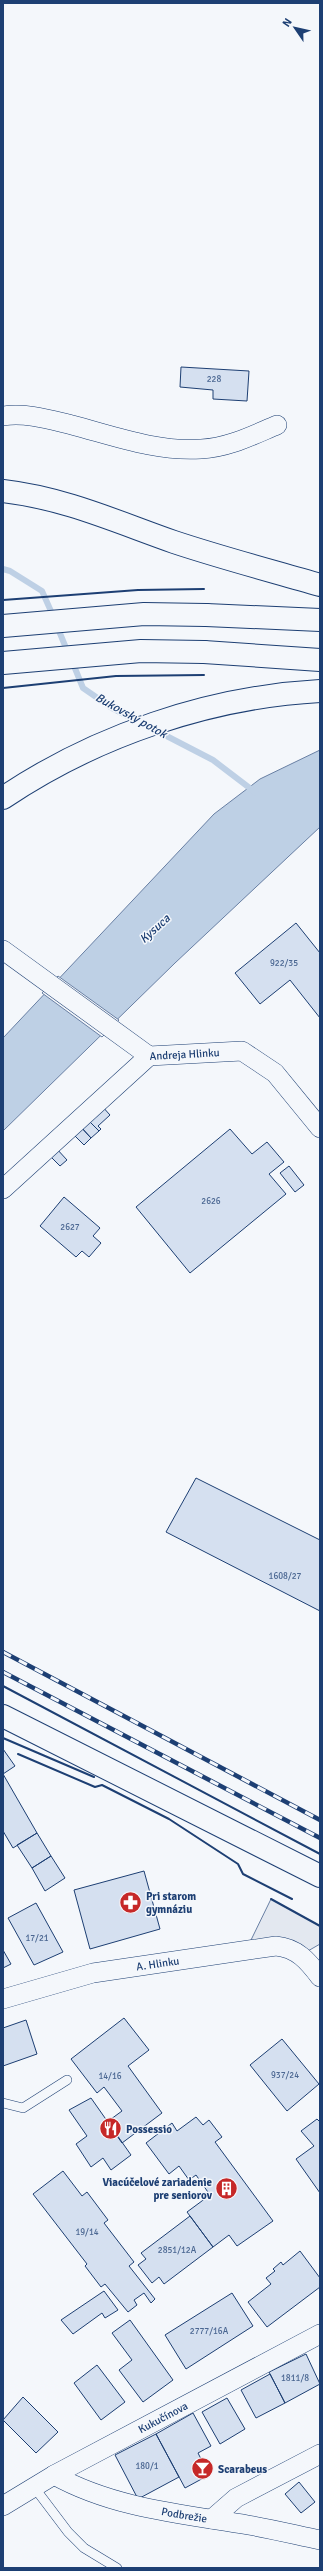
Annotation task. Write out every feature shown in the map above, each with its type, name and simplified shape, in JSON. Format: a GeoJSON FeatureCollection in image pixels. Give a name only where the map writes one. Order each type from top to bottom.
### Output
{"type":"FeatureCollection","features":[{"type":"Feature","properties":{"kind":"main road"},"geometry":{"type":"LineString","coordinates":[[3,491],[50,498],[75,505],[175,542],[320,585]]}},
{"type":"Feature","properties":{"kind":"main road"},"geometry":{"type":"LineString","coordinates":[[3,626],[144,614],[320,620]]}},
{"type":"Feature","properties":{"kind":"main road"},"geometry":{"type":"LineString","coordinates":[[3,663],[141,651],[204,652],[320,660]]}},
{"type":"Feature","properties":{"kind":"main road"},"geometry":{"type":"LineString","coordinates":[[3,798],[74,758],[130,732],[190,713],[247,701],[320,691]]}},
{"type":"Feature","properties":{"kind":"main road"},"geometry":{"type":"LineString","coordinates":[[3,1716],[320,1876]]}},
{"type":"Feature","properties":{"kind":"street"},"geometry":{"type":"LineString","coordinates":[[3,416],[20,415],[55,421],[142,444],[169,448],[202,450],[236,442],[277,425]]}},
{"type":"Feature","properties":{"kind":"street","name":"Andreja Hlinku"},"geometry":{"type":"LineString","coordinates":[[4,951],[149,1056],[242,1051],[275,1073],[320,1128]]}},
{"type":"Feature","properties":{"kind":"street"},"geometry":{"type":"LineString","coordinates":[[3,1189],[149,1056]]}},
{"type":"Feature","properties":{"kind":"street","name":"A. Hlinku"},"geometry":{"type":"LineString","coordinates":[[3,1999],[93,1973],[258,1947],[284,1947],[301,1955],[317,1967]]}},
{"type":"Feature","properties":{"kind":"street","name":"Kukučínova"},"geometry":{"type":"LineString","coordinates":[[5,2502],[320,2334]]}},
{"type":"Feature","properties":{"kind":"street"},"geometry":{"type":"LineString","coordinates":[[212,2520],[236,2498],[320,2454]]}},
{"type":"Feature","properties":{"kind":"street","name":"Podbrežie"},"geometry":{"type":"LineString","coordinates":[[54,2475],[72,2485],[137,2506],[212,2520],[249,2525],[320,2540]]}},
{"type":"Feature","properties":{"kind":"lane"},"geometry":{"type":"LineString","coordinates":[[3,2103],[23,2108],[67,2080]]}},
{"type":"Feature","properties":{"kind":"lane"},"geometry":{"type":"LineString","coordinates":[[34,2487],[68,2532],[84,2548],[117,2568]]}},
{"type":"Feature","properties":{"kind":"shaded area"},"geometry":{"type":"Polygon","coordinates":[[[271,1899],[320,1926],[320,1944],[301,1955],[258,1947],[251,1940],[271,1899]]]}},
{"type":"Feature","properties":{"kind":"water","name":"Kysuca"},"geometry":{"type":"Polygon","coordinates":[[[320,750],[320,827],[175,963],[3,1131],[3,1038],[214,814],[260,779],[320,750]]]}},
{"type":"Feature","properties":{"kind":"pier"},"geometry":{"type":"Polygon","coordinates":[[[58,976],[119,1020],[102,1037],[42,993],[58,976]]]}},
{"type":"Feature","properties":{"kind":"building"},"geometry":{"type":"Polygon","coordinates":[[[181,367],[249,371],[247,401],[213,399],[213,390],[180,387],[181,367]]]}},
{"type":"Feature","properties":{"kind":"building"},"geometry":{"type":"Polygon","coordinates":[[[296,923],[320,953],[320,1018],[290,980],[260,1004],[235,973],[296,923]]]}},
{"type":"Feature","properties":{"kind":"building"},"geometry":{"type":"Polygon","coordinates":[[[101,1105],[110,1115],[98,1126],[101,1129],[99,1131],[87,1119],[101,1105]]]}},
{"type":"Feature","properties":{"kind":"building"},"geometry":{"type":"Polygon","coordinates":[[[87,1119],[99,1131],[91,1138],[80,1126],[87,1119]]]}},
{"type":"Feature","properties":{"kind":"building"},"geometry":{"type":"Polygon","coordinates":[[[80,1126],[91,1138],[84,1145],[72,1133],[80,1126]]]}},
{"type":"Feature","properties":{"kind":"building"},"geometry":{"type":"Polygon","coordinates":[[[230,1129],[252,1154],[267,1142],[284,1162],[269,1174],[286,1194],[190,1273],[136,1207],[230,1129]]]}},
{"type":"Feature","properties":{"kind":"building"},"geometry":{"type":"Polygon","coordinates":[[[56,1148],[67,1160],[60,1166],[49,1155],[56,1148]]]}},
{"type":"Feature","properties":{"kind":"building"},"geometry":{"type":"Polygon","coordinates":[[[289,1166],[304,1185],[295,1192],[280,1173],[289,1166]]]}},
{"type":"Feature","properties":{"kind":"building"},"geometry":{"type":"Polygon","coordinates":[[[64,1197],[100,1228],[93,1236],[101,1243],[89,1257],[82,1251],[76,1257],[40,1226],[64,1197]]]}},
{"type":"Feature","properties":{"kind":"building"},"geometry":{"type":"Polygon","coordinates":[[[196,1478],[320,1540],[320,1611],[166,1532],[196,1478]]]}},
{"type":"Feature","properties":{"kind":"building"},"geometry":{"type":"Polygon","coordinates":[[[3,1749],[15,1766],[3,1774],[3,1749]]]}},
{"type":"Feature","properties":{"kind":"building"},"geometry":{"type":"Polygon","coordinates":[[[3,1774],[37,1833],[13,1848],[3,1831],[3,1774]]]}},
{"type":"Feature","properties":{"kind":"building"},"geometry":{"type":"Polygon","coordinates":[[[37,1833],[51,1856],[32,1868],[17,1845],[37,1833]]]}},
{"type":"Feature","properties":{"kind":"building"},"geometry":{"type":"Polygon","coordinates":[[[51,1856],[65,1878],[45,1891],[32,1868],[51,1856]]]}},
{"type":"Feature","properties":{"kind":"building"},"geometry":{"type":"Polygon","coordinates":[[[144,1871],[160,1929],[90,1949],[74,1890],[144,1871]]]}},
{"type":"Feature","properties":{"kind":"building"},"geometry":{"type":"Polygon","coordinates":[[[36,1903],[63,1952],[34,1965],[8,1918],[36,1903]]]}},
{"type":"Feature","properties":{"kind":"building"},"geometry":{"type":"Polygon","coordinates":[[[3,1950],[11,1964],[3,1968],[3,1950]]]}},
{"type":"Feature","properties":{"kind":"building"},"geometry":{"type":"Polygon","coordinates":[[[124,2018],[149,2050],[128,2066],[162,2113],[122,2143],[107,2122],[122,2111],[104,2087],[97,2093],[71,2059],[124,2018]]]}},
{"type":"Feature","properties":{"kind":"building"},"geometry":{"type":"Polygon","coordinates":[[[26,2020],[37,2054],[3,2066],[3,2028],[26,2020]]]}},
{"type":"Feature","properties":{"kind":"building"},"geometry":{"type":"Polygon","coordinates":[[[282,2039],[319,2084],[287,2111],[250,2065],[282,2039]]]}},
{"type":"Feature","properties":{"kind":"building"},"geometry":{"type":"Polygon","coordinates":[[[91,2098],[131,2155],[111,2170],[103,2158],[91,2167],[76,2144],[87,2136],[69,2110],[91,2098]]]}},
{"type":"Feature","properties":{"kind":"building","name":"Viacúčelové zariadenie pre seniorov"},"geometry":{"type":"Polygon","coordinates":[[[196,2117],[203,2125],[209,2120],[222,2137],[215,2142],[273,2221],[237,2246],[229,2235],[213,2247],[187,2212],[210,2195],[196,2175],[189,2180],[179,2166],[169,2174],[146,2143],[172,2123],[177,2131],[196,2117]]]}},
{"type":"Feature","properties":{"kind":"building"},"geometry":{"type":"Polygon","coordinates":[[[317,2119],[320,2122],[320,2193],[296,2159],[314,2146],[301,2131],[317,2119]]]}},
{"type":"Feature","properties":{"kind":"building"},"geometry":{"type":"Polygon","coordinates":[[[63,2171],[82,2196],[87,2192],[108,2220],[104,2223],[134,2262],[129,2266],[155,2299],[151,2303],[144,2293],[134,2300],[137,2305],[128,2312],[105,2284],[101,2287],[85,2266],[87,2264],[33,2194],[63,2171]]]}},
{"type":"Feature","properties":{"kind":"building"},"geometry":{"type":"Polygon","coordinates":[[[190,2216],[213,2247],[164,2284],[159,2277],[152,2283],[138,2265],[146,2259],[141,2253],[190,2216]]]}},
{"type":"Feature","properties":{"kind":"building"},"geometry":{"type":"Polygon","coordinates":[[[300,2251],[320,2278],[320,2287],[267,2327],[248,2302],[271,2284],[266,2278],[275,2271],[273,2269],[281,2262],[283,2265],[300,2251]]]}},
{"type":"Feature","properties":{"kind":"building"},"geometry":{"type":"Polygon","coordinates":[[[104,2291],[118,2310],[105,2318],[102,2313],[73,2334],[61,2320],[104,2291]]]}},
{"type":"Feature","properties":{"kind":"building"},"geometry":{"type":"Polygon","coordinates":[[[232,2293],[253,2326],[186,2369],[165,2335],[232,2293]]]}},
{"type":"Feature","properties":{"kind":"building"},"geometry":{"type":"Polygon","coordinates":[[[130,2320],[173,2380],[143,2402],[119,2370],[132,2360],[112,2333],[130,2320]]]}},
{"type":"Feature","properties":{"kind":"building"},"geometry":{"type":"Polygon","coordinates":[[[306,2354],[320,2384],[285,2403],[269,2372],[306,2354]]]}},
{"type":"Feature","properties":{"kind":"building"},"geometry":{"type":"Polygon","coordinates":[[[97,2365],[125,2402],[101,2420],[74,2383],[97,2365]]]}},
{"type":"Feature","properties":{"kind":"building"},"geometry":{"type":"Polygon","coordinates":[[[270,2374],[285,2403],[256,2418],[241,2390],[270,2374]]]}},
{"type":"Feature","properties":{"kind":"building"},"geometry":{"type":"Polygon","coordinates":[[[23,2397],[58,2432],[36,2453],[3,2420],[23,2397]]]}},
{"type":"Feature","properties":{"kind":"building"},"geometry":{"type":"Polygon","coordinates":[[[227,2398],[245,2429],[220,2444],[202,2412],[227,2398]]]}},
{"type":"Feature","properties":{"kind":"building"},"geometry":{"type":"Polygon","coordinates":[[[193,2413],[211,2446],[198,2453],[209,2475],[185,2488],[156,2434],[193,2413]]]}},
{"type":"Feature","properties":{"kind":"building"},"geometry":{"type":"Polygon","coordinates":[[[156,2434],[179,2477],[138,2499],[115,2455],[156,2434]]]}},
{"type":"Feature","properties":{"kind":"building"},"geometry":{"type":"Polygon","coordinates":[[[299,2482],[315,2502],[301,2513],[285,2494],[299,2482]]]}},
{"type":"Feature","properties":{"kind":"waterway","name":"Bukovský potok"},"geometry":{"type":"LineString","coordinates":[[3,569],[10,571],[42,591],[54,618]]}},
{"type":"Feature","properties":{"kind":"waterway","name":"Bukovský potok"},"geometry":{"type":"LineString","coordinates":[[57,626],[68,653]]}},
{"type":"Feature","properties":{"kind":"waterway","name":"Bukovský potok"},"geometry":{"type":"LineString","coordinates":[[72,661],[83,688],[112,708],[141,723]]}},
{"type":"Feature","properties":{"kind":"waterway","name":"Bukovský potok"},"geometry":{"type":"LineString","coordinates":[[155,730],[213,760],[255,792]]}},
{"type":"Feature","properties":{"kind":"railway"},"geometry":{"type":"LineString","coordinates":[[3,1652],[320,1820]]}},
{"type":"Feature","properties":{"kind":"railway"},"geometry":{"type":"LineString","coordinates":[[3,1672],[320,1838]]}},
{"type":"Feature","properties":{"kind":"wall"},"geometry":{"type":"LineString","coordinates":[[3,600],[138,590],[204,589]]}},
{"type":"Feature","properties":{"kind":"wall"},"geometry":{"type":"LineString","coordinates":[[3,688],[116,676],[204,675]]}},
{"type":"Feature","properties":{"kind":"wall"},"geometry":{"type":"LineString","coordinates":[[3,1686],[320,1854]]}},
{"type":"Feature","properties":{"kind":"wall"},"geometry":{"type":"LineString","coordinates":[[3,1738],[94,1777]]}},
{"type":"Feature","properties":{"kind":"wall"},"geometry":{"type":"LineString","coordinates":[[18,1754],[95,1787],[102,1785],[169,1819],[238,1864],[243,1874],[292,1899]]}},
{"type":"Feature","properties":{"kind":"wall"},"geometry":{"type":"LineString","coordinates":[[271,1899],[320,1926]]}},
{"type":"Feature","properties":{"kind":"place","name":"Pri starom gymnáziu"},"geometry":{"type":"Point","coordinates":[131,1902]}},
{"type":"Feature","properties":{"kind":"place","name":"Possessio"},"geometry":{"type":"Point","coordinates":[110,2129]}},
{"type":"Feature","properties":{"kind":"place","name":"Viacúčelové zariadenie pre seniorov"},"geometry":{"type":"Point","coordinates":[227,2188]}},
{"type":"Feature","properties":{"kind":"place","name":"Scarabeus"},"geometry":{"type":"Point","coordinates":[202,2469]}}]}
